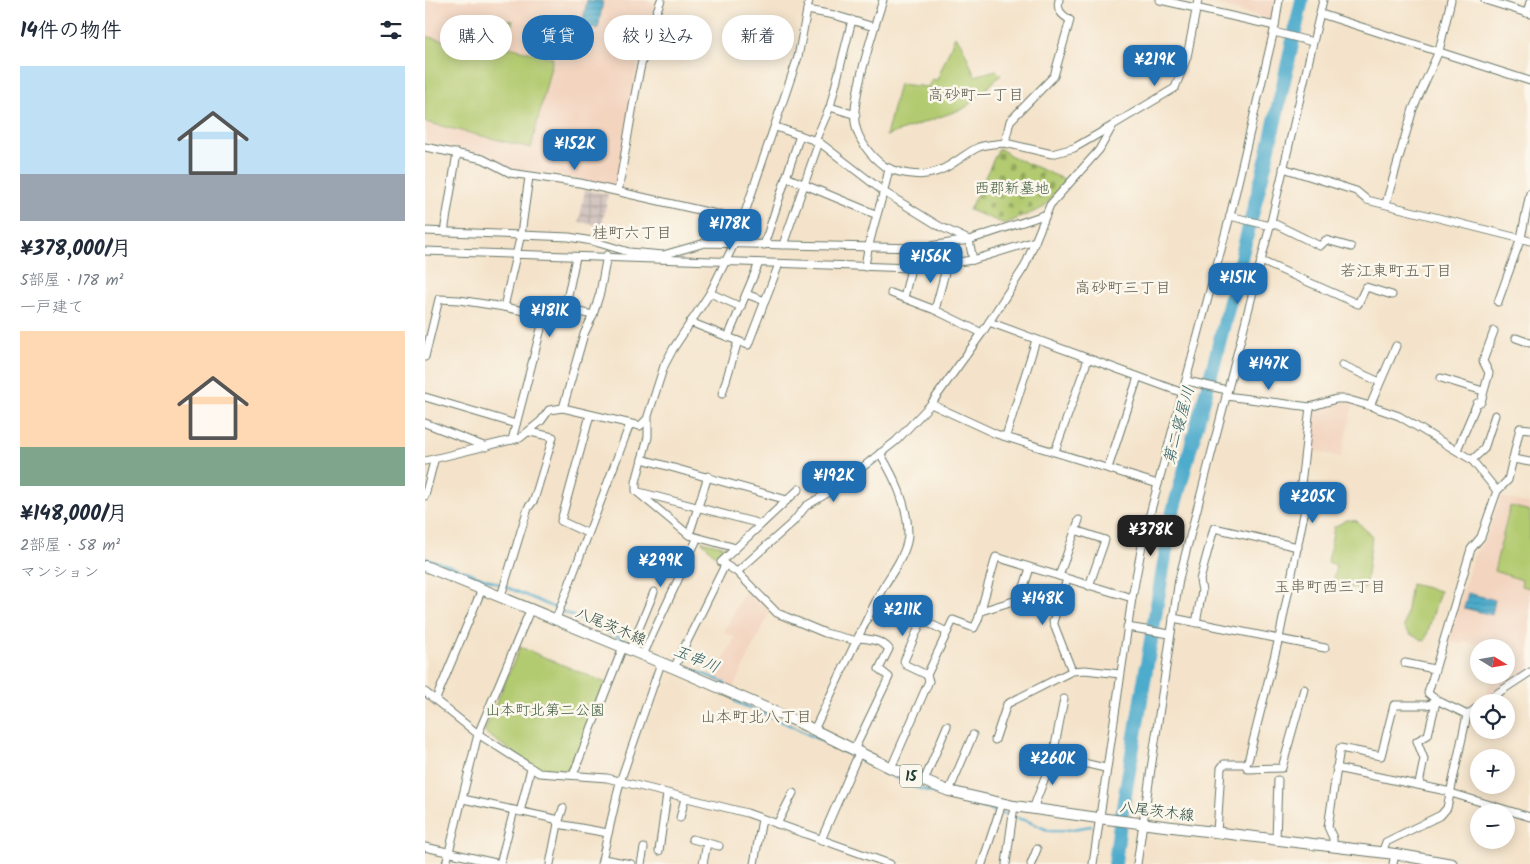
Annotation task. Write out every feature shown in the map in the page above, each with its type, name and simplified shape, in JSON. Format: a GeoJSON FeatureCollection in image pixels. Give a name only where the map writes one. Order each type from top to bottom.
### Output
{"type":"FeatureCollection","features":[{"type":"Feature","properties":{"kind":"main road","name":"八尾茨木線"},"geometry":{"type":"LineString","coordinates":[[425,566],[482,589],[503,590],[531,608],[628,648],[644,652],[661,663],[675,664],[891,768],[1000,809],[1033,809],[1100,819],[1382,853],[1394,859],[1452,864]]}},
{"type":"Feature","properties":{"kind":"street"},"geometry":{"type":"LineString","coordinates":[[618,191],[630,133],[640,65],[648,34],[661,0]]}},
{"type":"Feature","properties":{"kind":"street"},"geometry":{"type":"LineString","coordinates":[[636,491],[648,437],[647,420],[664,366],[710,293],[735,242],[776,127],[798,57],[809,0]]}},
{"type":"Feature","properties":{"kind":"street"},"geometry":{"type":"LineString","coordinates":[[883,0],[874,27],[856,104],[859,134],[877,161],[889,168],[910,173],[931,174],[978,147],[1005,143],[1053,154],[1074,148],[1175,88],[1187,57],[1198,0]]}},
{"type":"Feature","properties":{"kind":"street"},"geometry":{"type":"LineString","coordinates":[[1005,143],[1010,121],[1054,76],[1069,20],[1061,14],[1059,0]]}},
{"type":"Feature","properties":{"kind":"street"},"geometry":{"type":"LineString","coordinates":[[1160,0],[1275,30],[1313,42]]}},
{"type":"Feature","properties":{"kind":"street"},"geometry":{"type":"LineString","coordinates":[[1093,864],[1105,768],[1143,540],[1230,216],[1275,30],[1279,0]]}},
{"type":"Feature","properties":{"kind":"street"},"geometry":{"type":"LineString","coordinates":[[1137,864],[1141,824],[1170,634],[1191,525],[1271,224],[1323,0]]}},
{"type":"Feature","properties":{"kind":"street"},"geometry":{"type":"LineString","coordinates":[[1386,204],[1413,109],[1439,51],[1451,0]]}},
{"type":"Feature","properties":{"kind":"street"},"geometry":{"type":"LineString","coordinates":[[1485,0],[1529,13],[1530,2]]}},
{"type":"Feature","properties":{"kind":"street"},"geometry":{"type":"LineString","coordinates":[[807,10],[874,27]]}},
{"type":"Feature","properties":{"kind":"street"},"geometry":{"type":"LineString","coordinates":[[1321,14],[1530,81]]}},
{"type":"Feature","properties":{"kind":"street"},"geometry":{"type":"LineString","coordinates":[[783,245],[830,107],[852,20]]}},
{"type":"Feature","properties":{"kind":"street"},"geometry":{"type":"LineString","coordinates":[[830,107],[856,114]]}},
{"type":"Feature","properties":{"kind":"street"},"geometry":{"type":"LineString","coordinates":[[737,572],[793,522],[806,506],[837,488],[896,441],[931,404],[982,333],[1025,266],[1044,215],[1050,205],[1099,150],[1113,124]]}},
{"type":"Feature","properties":{"kind":"street"},"geometry":{"type":"LineString","coordinates":[[776,127],[817,142],[884,192],[939,226],[969,240]]}},
{"type":"Feature","properties":{"kind":"street"},"geometry":{"type":"LineString","coordinates":[[764,244],[799,136]]}},
{"type":"Feature","properties":{"kind":"street"},"geometry":{"type":"LineString","coordinates":[[425,147],[483,159],[510,173],[529,177],[550,178],[618,191],[743,220]]}},
{"type":"Feature","properties":{"kind":"street"},"geometry":{"type":"LineString","coordinates":[[444,232],[457,153]]}},
{"type":"Feature","properties":{"kind":"street"},"geometry":{"type":"LineString","coordinates":[[865,268],[867,248],[875,214],[884,192],[889,168]]}},
{"type":"Feature","properties":{"kind":"street"},"geometry":{"type":"LineString","coordinates":[[1283,168],[1356,191],[1367,200],[1530,241]]}},
{"type":"Feature","properties":{"kind":"street"},"geometry":{"type":"LineString","coordinates":[[504,307],[521,234],[529,177]]}},
{"type":"Feature","properties":{"kind":"street"},"geometry":{"type":"LineString","coordinates":[[786,177],[875,214]]}},
{"type":"Feature","properties":{"kind":"street"},"geometry":{"type":"LineString","coordinates":[[1498,302],[1521,238],[1530,193]]}},
{"type":"Feature","properties":{"kind":"street"},"geometry":{"type":"LineString","coordinates":[[425,231],[569,237],[592,241],[629,252],[663,255],[695,244],[735,242],[867,248],[917,248],[969,240],[1044,215]]}},
{"type":"Feature","properties":{"kind":"street"},"geometry":{"type":"LineString","coordinates":[[1230,216],[1271,224],[1320,246],[1326,240],[1351,247]]}},
{"type":"Feature","properties":{"kind":"street"},"geometry":{"type":"LineString","coordinates":[[969,240],[973,260]]}},
{"type":"Feature","properties":{"kind":"street"},"geometry":{"type":"LineString","coordinates":[[425,251],[865,268],[911,268],[947,265],[973,260],[1035,241]]}},
{"type":"Feature","properties":{"kind":"street"},"geometry":{"type":"LineString","coordinates":[[563,408],[584,334],[593,315],[608,247]]}},
{"type":"Feature","properties":{"kind":"street"},"geometry":{"type":"LineString","coordinates":[[576,257],[565,309],[593,315]]}},
{"type":"Feature","properties":{"kind":"street"},"geometry":{"type":"LineString","coordinates":[[1261,261],[1358,304],[1366,287],[1392,295]]}},
{"type":"Feature","properties":{"kind":"street"},"geometry":{"type":"LineString","coordinates":[[728,338],[759,263]]}},
{"type":"Feature","properties":{"kind":"street"},"geometry":{"type":"LineString","coordinates":[[690,322],[749,345],[779,264]]}},
{"type":"Feature","properties":{"kind":"street"},"geometry":{"type":"LineString","coordinates":[[935,310],[947,265]]}},
{"type":"Feature","properties":{"kind":"street"},"geometry":{"type":"LineString","coordinates":[[904,298],[911,268]]}},
{"type":"Feature","properties":{"kind":"street"},"geometry":{"type":"LineString","coordinates":[[710,293],[741,307]]}},
{"type":"Feature","properties":{"kind":"street"},"geometry":{"type":"LineString","coordinates":[[891,293],[935,310],[982,333]]}},
{"type":"Feature","properties":{"kind":"street"},"geometry":{"type":"LineString","coordinates":[[746,294],[765,301]]}},
{"type":"Feature","properties":{"kind":"street"},"geometry":{"type":"LineString","coordinates":[[425,357],[439,299],[459,300],[539,314],[543,321],[512,440]]}},
{"type":"Feature","properties":{"kind":"street"},"geometry":{"type":"LineString","coordinates":[[989,322],[1183,393]]}},
{"type":"Feature","properties":{"kind":"street"},"geometry":{"type":"LineString","coordinates":[[1457,450],[1477,403],[1481,402],[1489,373],[1483,362],[1494,331]]}},
{"type":"Feature","properties":{"kind":"street"},"geometry":{"type":"LineString","coordinates":[[1516,338],[1530,343]]}},
{"type":"Feature","properties":{"kind":"street"},"geometry":{"type":"LineString","coordinates":[[1006,436],[1036,340]]}},
{"type":"Feature","properties":{"kind":"street"},"geometry":{"type":"LineString","coordinates":[[722,394],[738,341]]}},
{"type":"Feature","properties":{"kind":"street"},"geometry":{"type":"LineString","coordinates":[[1370,406],[1395,346]]}},
{"type":"Feature","properties":{"kind":"street"},"geometry":{"type":"LineString","coordinates":[[1055,451],[1088,359]]}},
{"type":"Feature","properties":{"kind":"street"},"geometry":{"type":"LineString","coordinates":[[1342,365],[1380,382]]}},
{"type":"Feature","properties":{"kind":"street"},"geometry":{"type":"LineString","coordinates":[[1108,468],[1138,377]]}},
{"type":"Feature","properties":{"kind":"street"},"geometry":{"type":"LineString","coordinates":[[1441,378],[1483,390]]}},
{"type":"Feature","properties":{"kind":"street"},"geometry":{"type":"LineString","coordinates":[[1187,381],[1226,393],[1311,408],[1335,399],[1346,399],[1399,416],[1472,460],[1497,491]]}},
{"type":"Feature","properties":{"kind":"street"},"geometry":{"type":"LineString","coordinates":[[425,397],[516,424]]}},
{"type":"Feature","properties":{"kind":"street"},"geometry":{"type":"LineString","coordinates":[[931,404],[961,419],[1006,436],[1158,484]]}},
{"type":"Feature","properties":{"kind":"street"},"geometry":{"type":"LineString","coordinates":[[425,462],[520,438],[530,432],[549,410],[563,408],[640,426],[647,420]]}},
{"type":"Feature","properties":{"kind":"street"},"geometry":{"type":"LineString","coordinates":[[1245,764],[1248,761],[1279,638],[1309,494],[1301,484],[1311,408]]}},
{"type":"Feature","properties":{"kind":"street"},"geometry":{"type":"LineString","coordinates":[[587,533],[561,520],[591,415]]}},
{"type":"Feature","properties":{"kind":"street"},"geometry":{"type":"LineString","coordinates":[[1472,460],[1484,449],[1495,415]]}},
{"type":"Feature","properties":{"kind":"street"},"geometry":{"type":"LineString","coordinates":[[425,423],[487,447]]}},
{"type":"Feature","properties":{"kind":"street"},"geometry":{"type":"LineString","coordinates":[[556,617],[630,424]]}},
{"type":"Feature","properties":{"kind":"street"},"geometry":{"type":"LineString","coordinates":[[1436,702],[1427,694],[1471,549],[1481,537],[1497,491],[1508,480],[1520,428],[1530,429]]}},
{"type":"Feature","properties":{"kind":"street"},"geometry":{"type":"LineString","coordinates":[[503,590],[528,508],[534,500],[553,437],[530,432]]}},
{"type":"Feature","properties":{"kind":"street"},"geometry":{"type":"LineString","coordinates":[[814,730],[857,639],[902,553],[908,537],[907,516],[899,485],[880,453]]}},
{"type":"Feature","properties":{"kind":"street"},"geometry":{"type":"LineString","coordinates":[[642,459],[708,476],[787,500]]}},
{"type":"Feature","properties":{"kind":"street"},"geometry":{"type":"LineString","coordinates":[[1513,459],[1530,462]]}},
{"type":"Feature","properties":{"kind":"street"},"geometry":{"type":"LineString","coordinates":[[425,496],[433,460]]}},
{"type":"Feature","properties":{"kind":"street"},"geometry":{"type":"LineString","coordinates":[[689,535],[708,476]]}},
{"type":"Feature","properties":{"kind":"street"},"geometry":{"type":"LineString","coordinates":[[799,488],[721,562],[737,572],[777,613],[825,633],[873,640],[885,645],[889,649],[879,669],[889,677],[821,840]]}},
{"type":"Feature","properties":{"kind":"street"},"geometry":{"type":"LineString","coordinates":[[636,491],[761,524]]}},
{"type":"Feature","properties":{"kind":"street"},"geometry":{"type":"LineString","coordinates":[[636,491],[689,535],[697,539],[736,548]]}},
{"type":"Feature","properties":{"kind":"street"},"geometry":{"type":"LineString","coordinates":[[1059,576],[1079,520]]}},
{"type":"Feature","properties":{"kind":"street"},"geometry":{"type":"LineString","coordinates":[[1196,623],[1202,591],[1200,580],[1213,528],[1298,547]]}},
{"type":"Feature","properties":{"kind":"street"},"geometry":{"type":"LineString","coordinates":[[1075,530],[1105,540],[1089,586]]}},
{"type":"Feature","properties":{"kind":"street"},"geometry":{"type":"LineString","coordinates":[[644,652],[697,539]]}},
{"type":"Feature","properties":{"kind":"street"},"geometry":{"type":"LineString","coordinates":[[891,768],[929,681],[927,675],[953,620],[974,628],[981,611],[996,557],[1132,598]]}},
{"type":"Feature","properties":{"kind":"street"},"geometry":{"type":"LineString","coordinates":[[675,664],[725,565]]}},
{"type":"Feature","properties":{"kind":"street"},"geometry":{"type":"LineString","coordinates":[[981,611],[1020,599],[1030,568]]}},
{"type":"Feature","properties":{"kind":"street"},"geometry":{"type":"LineString","coordinates":[[1067,579],[1053,622],[1072,671]]}},
{"type":"Feature","properties":{"kind":"street"},"geometry":{"type":"LineString","coordinates":[[436,699],[482,589]]}},
{"type":"Feature","properties":{"kind":"street"},"geometry":{"type":"LineString","coordinates":[[573,775],[654,592]]}},
{"type":"Feature","properties":{"kind":"street"},"geometry":{"type":"LineString","coordinates":[[446,864],[478,734],[531,608]]}},
{"type":"Feature","properties":{"kind":"street"},"geometry":{"type":"LineString","coordinates":[[1173,618],[1325,648]]}},
{"type":"Feature","properties":{"kind":"street"},"geometry":{"type":"LineString","coordinates":[[927,675],[905,665],[904,660],[923,620],[947,632]]}},
{"type":"Feature","properties":{"kind":"street"},"geometry":{"type":"LineString","coordinates":[[1127,627],[1170,634]]}},
{"type":"Feature","properties":{"kind":"street"},"geometry":{"type":"LineString","coordinates":[[631,864],[602,861],[620,782],[661,663]]}},
{"type":"Feature","properties":{"kind":"street"},"geometry":{"type":"LineString","coordinates":[[1405,663],[1434,669]]}},
{"type":"Feature","properties":{"kind":"street"},"geometry":{"type":"LineString","coordinates":[[995,740],[1007,704],[1072,671],[1085,670],[1120,674]]}},
{"type":"Feature","properties":{"kind":"street"},"geometry":{"type":"LineString","coordinates":[[1496,694],[1530,672]]}},
{"type":"Feature","properties":{"kind":"street"},"geometry":{"type":"LineString","coordinates":[[1245,764],[1247,769],[1282,768],[1304,689]]}},
{"type":"Feature","properties":{"kind":"street"},"geometry":{"type":"LineString","coordinates":[[425,692],[478,734],[531,768],[547,774],[573,775],[620,782],[747,813],[890,864]]}},
{"type":"Feature","properties":{"kind":"street"},"geometry":{"type":"LineString","coordinates":[[1033,809],[1053,756],[1064,699]]}},
{"type":"Feature","properties":{"kind":"street"},"geometry":{"type":"LineString","coordinates":[[1419,784],[1424,759],[1417,741],[1429,735],[1436,702]]}},
{"type":"Feature","properties":{"kind":"street"},"geometry":{"type":"LineString","coordinates":[[1333,847],[1333,838],[1328,827],[1340,748],[1381,756],[1394,705],[1427,705],[1436,702],[1448,704],[1467,715]]}},
{"type":"Feature","properties":{"kind":"street"},"geometry":{"type":"LineString","coordinates":[[1382,853],[1386,842],[1441,815],[1447,808],[1467,715],[1470,713]]}},
{"type":"Feature","properties":{"kind":"street"},"geometry":{"type":"LineString","coordinates":[[924,781],[947,726]]}},
{"type":"Feature","properties":{"kind":"street"},"geometry":{"type":"LineString","coordinates":[[949,790],[973,735]]}},
{"type":"Feature","properties":{"kind":"street"},"geometry":{"type":"LineString","coordinates":[[1053,756],[1105,768]]}},
{"type":"Feature","properties":{"kind":"street"},"geometry":{"type":"LineString","coordinates":[[1217,833],[1221,768],[1224,764],[1245,764]]}},
{"type":"Feature","properties":{"kind":"street"},"geometry":{"type":"LineString","coordinates":[[425,847],[500,864],[531,768]]}},
{"type":"Feature","properties":{"kind":"street"},"geometry":{"type":"LineString","coordinates":[[1336,768],[1451,792],[1530,817]]}},
{"type":"Feature","properties":{"kind":"street"},"geometry":{"type":"LineString","coordinates":[[1276,840],[1278,780]]}},
{"type":"Feature","properties":{"kind":"street"},"geometry":{"type":"LineString","coordinates":[[777,824],[793,793]]}},
{"type":"Feature","properties":{"kind":"street"},"geometry":{"type":"LineString","coordinates":[[659,851],[667,794]]}},
{"type":"Feature","properties":{"kind":"street"},"geometry":{"type":"LineString","coordinates":[[463,798],[555,819],[557,824]]}},
{"type":"Feature","properties":{"kind":"street"},"geometry":{"type":"LineString","coordinates":[[680,818],[685,798]]}},
{"type":"Feature","properties":{"kind":"street"},"geometry":{"type":"LineString","coordinates":[[550,864],[557,824],[561,821],[563,808]]}},
{"type":"Feature","properties":{"kind":"street"},"geometry":{"type":"LineString","coordinates":[[982,864],[1000,809]]}},
{"type":"Feature","properties":{"kind":"street"},"geometry":{"type":"LineString","coordinates":[[1006,864],[1013,809]]}},
{"type":"Feature","properties":{"kind":"street"},"geometry":{"type":"LineString","coordinates":[[754,864],[763,819]]}},
{"type":"Feature","properties":{"kind":"street"},"geometry":{"type":"LineString","coordinates":[[557,824],[608,834]]}},
{"type":"Feature","properties":{"kind":"street"},"geometry":{"type":"LineString","coordinates":[[692,839],[719,846]]}},
{"type":"Feature","properties":{"kind":"street"},"geometry":{"type":"LineString","coordinates":[[703,864],[707,843]]}},
{"type":"Feature","properties":{"kind":"street"},"geometry":{"type":"LineString","coordinates":[[641,864],[644,848]]}},
{"type":"Feature","properties":{"kind":"street"},"geometry":{"type":"LineString","coordinates":[[1031,864],[1037,849]]}},
{"type":"Feature","properties":{"kind":"shaded area"},"geometry":{"type":"Polygon","coordinates":[[[425,0],[643,0],[654,4],[650,15],[604,15],[604,60],[639,60],[615,187],[550,173],[529,173],[511,169],[484,154],[425,141],[425,0]]]}},
{"type":"Feature","properties":{"kind":"shaded area"},"geometry":{"type":"Polygon","coordinates":[[[1203,0],[1275,0],[1272,17],[1269,19],[1204,2],[1203,0]]]}},
{"type":"Feature","properties":{"kind":"shaded area"},"geometry":{"type":"Polygon","coordinates":[[[585,190],[608,194],[602,226],[579,222],[585,190]]]}},
{"type":"Feature","properties":{"kind":"shaded area"},"geometry":{"type":"Polygon","coordinates":[[[1343,402],[1353,405],[1341,457],[1311,450],[1317,408],[1343,402]]]}},
{"type":"Feature","properties":{"kind":"shaded area"},"geometry":{"type":"Polygon","coordinates":[[[1501,497],[1530,504],[1530,670],[1515,680],[1515,639],[1470,639],[1470,643],[1462,641],[1461,644],[1448,641],[1473,557],[1486,537],[1501,497]]]}},
{"type":"Feature","properties":{"kind":"shaded area"},"geometry":{"type":"Polygon","coordinates":[[[747,585],[771,610],[733,688],[712,681],[735,638],[724,632],[747,585]]]}},
{"type":"Feature","properties":{"kind":"shaded area"},"geometry":{"type":"Polygon","coordinates":[[[1489,684],[1508,684],[1492,694],[1487,694],[1489,684]]]}},
{"type":"Feature","properties":{"kind":"green space"},"geometry":{"type":"Polygon","coordinates":[[[425,36],[440,40],[440,60],[512,60],[512,48],[522,50],[522,60],[553,60],[531,148],[425,122],[425,36]]]}},
{"type":"Feature","properties":{"kind":"green space"},"geometry":{"type":"Polygon","coordinates":[[[955,36],[962,45],[975,76],[996,70],[1001,75],[965,108],[886,136],[899,84],[928,87],[932,79],[937,80],[955,36]]]}},
{"type":"Feature","properties":{"kind":"green space","name":"西郡新墓地"},"geometry":{"type":"Polygon","coordinates":[[[999,148],[1013,157],[1066,180],[1043,208],[1005,224],[969,210],[999,148]]]}},
{"type":"Feature","properties":{"kind":"green space"},"geometry":{"type":"Polygon","coordinates":[[[1510,506],[1530,511],[1530,588],[1521,586],[1522,580],[1494,571],[1510,506]]]}},
{"type":"Feature","properties":{"kind":"green space"},"geometry":{"type":"Polygon","coordinates":[[[1347,520],[1357,521],[1372,537],[1365,589],[1333,585],[1336,565],[1328,562],[1334,527],[1347,520]]]}},
{"type":"Feature","properties":{"kind":"green space"},"geometry":{"type":"Polygon","coordinates":[[[701,541],[731,548],[720,560],[701,541]]]}},
{"type":"Feature","properties":{"kind":"green space"},"geometry":{"type":"Polygon","coordinates":[[[1411,584],[1440,591],[1425,641],[1410,634],[1404,627],[1411,584]]]}},
{"type":"Feature","properties":{"kind":"green space","name":"山本町北第二公園"},"geometry":{"type":"Polygon","coordinates":[[[520,647],[606,683],[571,770],[548,772],[537,769],[484,732],[520,647]]]}},
{"type":"Feature","properties":{"kind":"water"},"geometry":{"type":"Polygon","coordinates":[[[587,0],[603,1],[598,29],[594,28],[594,15],[584,15],[587,0]]]}},
{"type":"Feature","properties":{"kind":"water"},"geometry":{"type":"Polygon","coordinates":[[[1468,593],[1495,600],[1492,615],[1464,608],[1468,593]]]}},
{"type":"Feature","properties":{"kind":"waterway","name":"第二寝屋川"},"geometry":{"type":"LineString","coordinates":[[1115,864],[1172,515],[1213,367],[1266,161],[1302,0]]}},
{"type":"Feature","properties":{"kind":"waterway","name":"玉串川"},"geometry":{"type":"LineString","coordinates":[[425,558],[501,585],[724,682],[726,686]]}},
{"type":"Feature","properties":{"kind":"waterway","name":"玉串川"},"geometry":{"type":"LineString","coordinates":[[733,697],[736,702],[783,722],[914,787],[1027,821],[1050,831],[1091,826]]}},
{"type":"Feature","properties":{"kind":"district","name":"高砂町一丁目"},"geometry":{"type":"Point","coordinates":[976,94]}},
{"type":"Feature","properties":{"kind":"district","name":"桂町六丁目"},"geometry":{"type":"Point","coordinates":[632,232]}},
{"type":"Feature","properties":{"kind":"district","name":"若江東町五丁目"},"geometry":{"type":"Point","coordinates":[1396,270]}},
{"type":"Feature","properties":{"kind":"district","name":"高砂町三丁目"},"geometry":{"type":"Point","coordinates":[1123,287]}},
{"type":"Feature","properties":{"kind":"district","name":"玉串町西三丁目"},"geometry":{"type":"Point","coordinates":[1330,586]}},
{"type":"Feature","properties":{"kind":"district","name":"山本町北八丁目"},"geometry":{"type":"Point","coordinates":[756,716]}}]}
